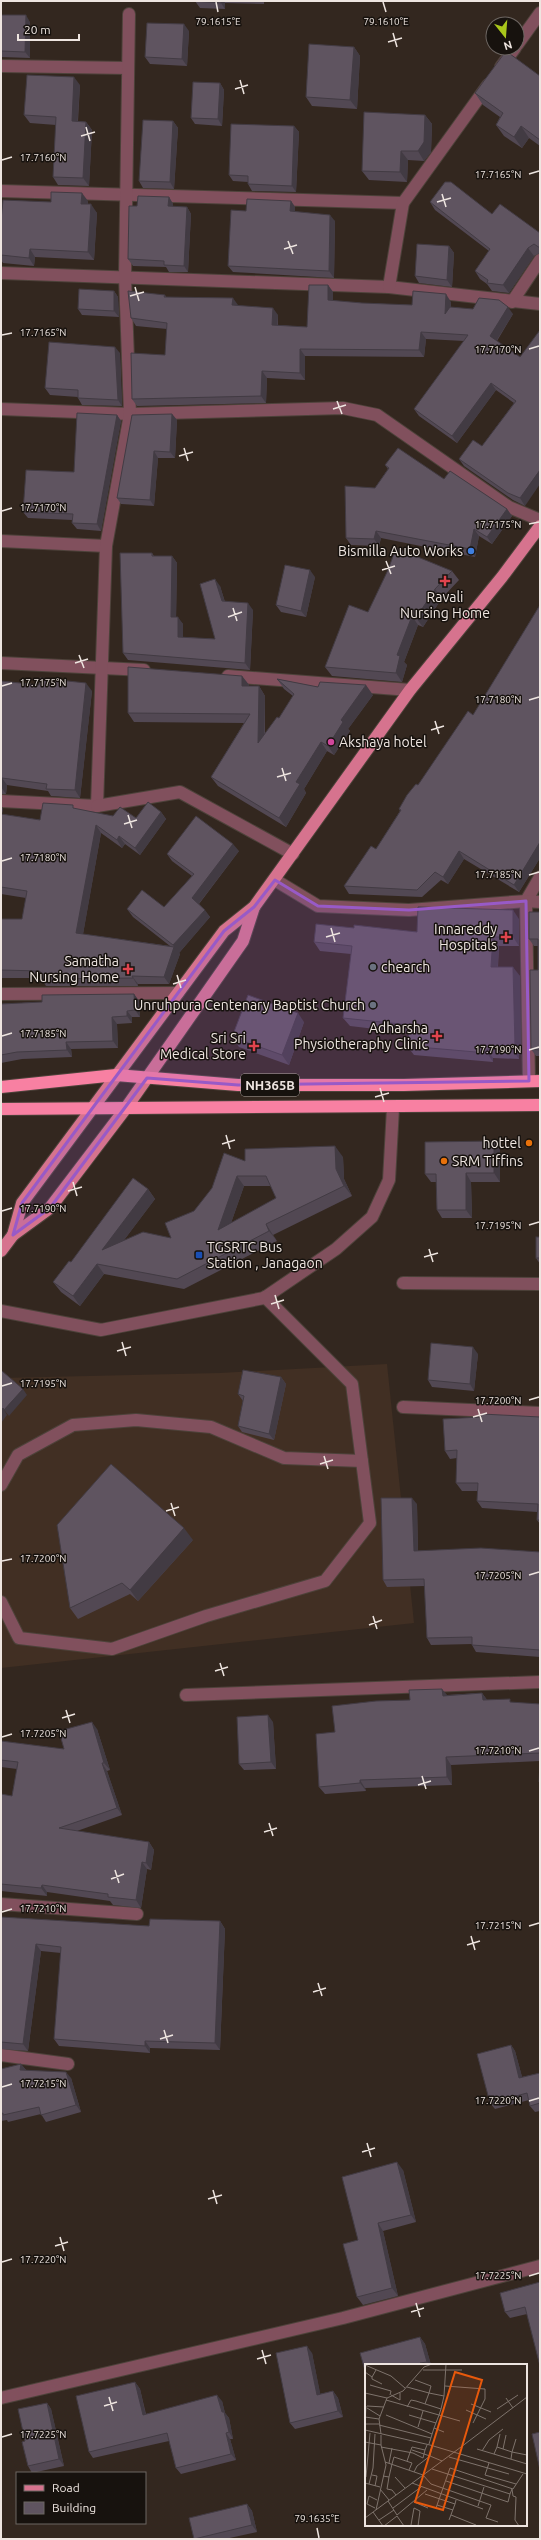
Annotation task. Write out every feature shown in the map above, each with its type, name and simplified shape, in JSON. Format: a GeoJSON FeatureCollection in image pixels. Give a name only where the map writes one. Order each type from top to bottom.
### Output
{"type":"FeatureCollection","features":[{"type":"Feature","properties":{"kind":"highway","name":"NH365B"},"geometry":{"type":"LineString","coordinates":[[1,1087],[116,1075],[238,1085],[404,1085],[534,1081]]}},
{"type":"Feature","properties":{"kind":"highway","name":"NH365B"},"geometry":{"type":"LineString","coordinates":[[1,1109],[394,1108],[540,1105]]}},
{"type":"Feature","properties":{"kind":"main road"},"geometry":{"type":"LineString","coordinates":[[13,1235],[22,1203],[116,1075],[224,931],[254,907],[275,880],[410,690],[502,577],[540,526]]}},
{"type":"Feature","properties":{"kind":"main road"},"geometry":{"type":"LineString","coordinates":[[1,1252],[13,1235],[50,1208],[126,1108],[243,941],[254,907]]}},
{"type":"Feature","properties":{"kind":"street"},"geometry":{"type":"LineString","coordinates":[[525,34],[540,13]]}},
{"type":"Feature","properties":{"kind":"street"},"geometry":{"type":"LineString","coordinates":[[97,806],[106,546],[130,414],[125,277],[129,14]]}},
{"type":"Feature","properties":{"kind":"street"},"geometry":{"type":"LineString","coordinates":[[389,287],[403,203],[509,56]]}},
{"type":"Feature","properties":{"kind":"street"},"geometry":{"type":"LineString","coordinates":[[1,66],[128,68]]}},
{"type":"Feature","properties":{"kind":"street"},"geometry":{"type":"LineString","coordinates":[[1,191],[126,197],[403,203]]}},
{"type":"Feature","properties":{"kind":"street"},"geometry":{"type":"LineString","coordinates":[[512,302],[540,260]]}},
{"type":"Feature","properties":{"kind":"street"},"geometry":{"type":"LineString","coordinates":[[1,273],[389,287],[540,304]]}},
{"type":"Feature","properties":{"kind":"street"},"geometry":{"type":"LineString","coordinates":[[1,409],[130,414],[343,408],[377,415],[509,507],[540,520]]}},
{"type":"Feature","properties":{"kind":"street"},"geometry":{"type":"LineString","coordinates":[[1,541],[106,546]]}},
{"type":"Feature","properties":{"kind":"street"},"geometry":{"type":"LineString","coordinates":[[1,663],[103,666],[158,671]]}},
{"type":"Feature","properties":{"kind":"street"},"geometry":{"type":"LineString","coordinates":[[214,675],[410,690]]}},
{"type":"Feature","properties":{"kind":"street"},"geometry":{"type":"LineString","coordinates":[[1,801],[97,806],[180,792],[293,854]]}},
{"type":"Feature","properties":{"kind":"street"},"geometry":{"type":"LineString","coordinates":[[534,1081],[526,901],[540,877]]}},
{"type":"Feature","properties":{"kind":"street"},"geometry":{"type":"LineString","coordinates":[[275,880],[318,906],[409,910],[526,901],[540,902]]}},
{"type":"Feature","properties":{"kind":"street"},"geometry":{"type":"LineString","coordinates":[[1,994],[178,993]]}},
{"type":"Feature","properties":{"kind":"street"},"geometry":{"type":"LineString","coordinates":[[1,1311],[101,1330],[266,1297],[336,1249],[372,1216],[389,1180],[394,1108]]}},
{"type":"Feature","properties":{"kind":"street"},"geometry":{"type":"LineString","coordinates":[[403,1283],[540,1284]]}},
{"type":"Feature","properties":{"kind":"street"},"geometry":{"type":"LineString","coordinates":[[1,1602],[19,1638],[112,1649],[206,1616],[324,1581],[370,1523],[352,1384],[266,1297]]}},
{"type":"Feature","properties":{"kind":"street"},"geometry":{"type":"LineString","coordinates":[[403,1407],[540,1413]]}},
{"type":"Feature","properties":{"kind":"street"},"geometry":{"type":"LineString","coordinates":[[1,1485],[18,1454],[73,1425],[136,1420],[211,1427],[284,1458],[362,1461]]}},
{"type":"Feature","properties":{"kind":"street"},"geometry":{"type":"LineString","coordinates":[[186,1695],[540,1682]]}},
{"type":"Feature","properties":{"kind":"street"},"geometry":{"type":"LineString","coordinates":[[1,1904],[137,1914]]}},
{"type":"Feature","properties":{"kind":"street"},"geometry":{"type":"LineString","coordinates":[[1,2055],[68,2064]]}},
{"type":"Feature","properties":{"kind":"street"},"geometry":{"type":"LineString","coordinates":[[1,2398],[343,2318],[540,2266]]}},
{"type":"Feature","properties":{"kind":"highlighted area"},"geometry":{"type":"Polygon","coordinates":[[[275,880],[318,906],[409,910],[526,901],[529,1081],[238,1085],[147,1078],[50,1208],[13,1235],[22,1203],[224,931],[254,907],[275,880]]]}},
{"type":"Feature","properties":{"kind":"shaded area"},"geometry":{"type":"Polygon","coordinates":[[[387,1364],[414,1623],[1,1668],[1,1378],[220,1373],[387,1364]]]}},
{"type":"Feature","properties":{"kind":"building"},"geometry":{"type":"Polygon","coordinates":[[[195,1],[221,1],[221,3],[195,1]]]}},
{"type":"Feature","properties":{"kind":"building"},"geometry":{"type":"Polygon","coordinates":[[[1,15],[26,15],[25,52],[1,51],[1,15]]]}},
{"type":"Feature","properties":{"kind":"building"},"geometry":{"type":"Polygon","coordinates":[[[147,23],[184,24],[182,59],[145,57],[147,23]]]}},
{"type":"Feature","properties":{"kind":"building"},"geometry":{"type":"Polygon","coordinates":[[[309,44],[354,47],[350,100],[306,97],[309,44]]]}},
{"type":"Feature","properties":{"kind":"building"},"geometry":{"type":"Polygon","coordinates":[[[502,56],[513,56],[540,76],[540,140],[521,126],[514,137],[496,125],[503,113],[475,93],[502,56]]]}},
{"type":"Feature","properties":{"kind":"building"},"geometry":{"type":"Polygon","coordinates":[[[27,75],[74,77],[72,121],[86,122],[83,178],[53,177],[56,117],[24,115],[27,75]]]}},
{"type":"Feature","properties":{"kind":"building"},"geometry":{"type":"Polygon","coordinates":[[[193,82],[220,83],[218,119],[191,118],[193,82]]]}},
{"type":"Feature","properties":{"kind":"building"},"geometry":{"type":"Polygon","coordinates":[[[364,112],[425,115],[424,142],[418,151],[401,151],[400,172],[362,171],[364,112]]]}},
{"type":"Feature","properties":{"kind":"building"},"geometry":{"type":"Polygon","coordinates":[[[143,120],[173,121],[170,182],[139,181],[143,120]]]}},
{"type":"Feature","properties":{"kind":"building"},"geometry":{"type":"Polygon","coordinates":[[[231,124],[294,126],[292,186],[248,184],[248,176],[229,175],[231,124]]]}},
{"type":"Feature","properties":{"kind":"building"},"geometry":{"type":"Polygon","coordinates":[[[445,182],[451,182],[492,214],[500,204],[540,233],[540,248],[534,244],[528,248],[503,285],[487,283],[488,280],[475,271],[490,249],[430,202],[445,182]]]}},
{"type":"Feature","properties":{"kind":"building"},"geometry":{"type":"Polygon","coordinates":[[[51,192],[82,193],[81,204],[91,204],[88,252],[30,249],[29,258],[1,255],[1,220],[3,200],[51,202],[51,192]]]}},
{"type":"Feature","properties":{"kind":"building"},"geometry":{"type":"Polygon","coordinates":[[[138,196],[169,197],[168,206],[187,207],[184,266],[164,265],[164,261],[128,259],[129,206],[137,206],[138,196]]]}},
{"type":"Feature","properties":{"kind":"building"},"geometry":{"type":"Polygon","coordinates":[[[247,199],[291,201],[290,211],[330,215],[329,271],[228,266],[231,210],[246,211],[247,199]]]}},
{"type":"Feature","properties":{"kind":"building"},"geometry":{"type":"Polygon","coordinates":[[[417,244],[449,246],[447,280],[415,276],[417,244]]]}},
{"type":"Feature","properties":{"kind":"building"},"geometry":{"type":"Polygon","coordinates":[[[309,285],[328,285],[328,300],[362,303],[412,305],[413,291],[446,294],[445,314],[450,307],[473,309],[479,298],[499,300],[508,307],[490,336],[520,357],[540,330],[540,470],[520,498],[508,493],[459,459],[473,440],[482,446],[516,401],[491,383],[452,436],[414,409],[468,335],[421,332],[419,350],[300,349],[300,373],[262,371],[261,396],[132,399],[131,353],[165,355],[167,323],[131,318],[128,291],[165,295],[164,297],[233,298],[232,305],[273,308],[272,325],[307,327],[309,285]]]}},
{"type":"Feature","properties":{"kind":"building"},"geometry":{"type":"Polygon","coordinates":[[[79,289],[114,291],[114,311],[78,309],[79,289]]]}},
{"type":"Feature","properties":{"kind":"building"},"geometry":{"type":"Polygon","coordinates":[[[49,342],[115,347],[118,400],[78,398],[78,390],[45,388],[49,342]]]}},
{"type":"Feature","properties":{"kind":"building"},"geometry":{"type":"Polygon","coordinates":[[[77,413],[117,415],[97,524],[72,523],[73,514],[23,512],[26,470],[74,472],[77,413]]]}},
{"type":"Feature","properties":{"kind":"building"},"geometry":{"type":"Polygon","coordinates":[[[172,414],[170,452],[154,451],[150,500],[117,498],[132,415],[172,414]]]}},
{"type":"Feature","properties":{"kind":"building"},"geometry":{"type":"Polygon","coordinates":[[[398,448],[444,479],[450,471],[507,509],[487,537],[474,529],[470,549],[376,531],[374,539],[346,538],[345,486],[375,488],[389,468],[385,465],[398,448]]]}},
{"type":"Feature","properties":{"kind":"building"},"geometry":{"type":"Polygon","coordinates":[[[396,548],[452,571],[435,589],[416,618],[412,616],[397,655],[400,656],[396,673],[325,667],[349,605],[368,612],[388,570],[396,548]]]}},
{"type":"Feature","properties":{"kind":"building"},"geometry":{"type":"Polygon","coordinates":[[[120,553],[152,553],[152,556],[172,556],[171,617],[178,617],[178,637],[215,639],[200,584],[215,579],[222,601],[248,603],[245,663],[123,653],[120,553]]]}},
{"type":"Feature","properties":{"kind":"building"},"geometry":{"type":"Polygon","coordinates":[[[285,565],[310,570],[301,611],[276,605],[285,565]]]}},
{"type":"Feature","properties":{"kind":"building"},"geometry":{"type":"Polygon","coordinates":[[[540,605],[540,842],[514,885],[459,851],[443,877],[435,872],[417,890],[344,886],[371,846],[376,849],[401,810],[399,809],[407,795],[416,784],[418,785],[468,711],[473,715],[540,605]]]}},
{"type":"Feature","properties":{"kind":"building"},"geometry":{"type":"Polygon","coordinates":[[[128,667],[242,676],[242,686],[259,686],[258,743],[277,717],[279,718],[294,694],[277,679],[318,687],[320,682],[366,685],[341,720],[343,722],[328,746],[321,742],[296,782],[300,784],[279,818],[211,777],[250,714],[128,713],[128,667]]]}},
{"type":"Feature","properties":{"kind":"building"},"geometry":{"type":"Polygon","coordinates":[[[40,678],[86,683],[75,790],[46,789],[47,784],[2,778],[1,783],[1,681],[39,685],[40,678]]]}},
{"type":"Feature","properties":{"kind":"building"},"geometry":{"type":"Polygon","coordinates":[[[148,802],[161,812],[135,848],[119,836],[117,840],[96,825],[76,933],[174,947],[164,977],[132,976],[133,978],[41,979],[40,971],[1,970],[1,919],[22,919],[27,891],[1,887],[1,814],[40,820],[43,803],[73,805],[73,808],[113,816],[120,807],[136,818],[148,802]]]}},
{"type":"Feature","properties":{"kind":"building"},"geometry":{"type":"Polygon","coordinates":[[[196,816],[233,844],[192,898],[205,910],[173,945],[127,909],[142,890],[164,907],[194,874],[167,854],[196,816]]]}},
{"type":"Feature","properties":{"kind":"building"},"geometry":{"type":"Polygon","coordinates":[[[418,907],[513,910],[513,937],[493,937],[491,967],[513,967],[515,1046],[513,1046],[513,1050],[487,1049],[487,1053],[407,1046],[410,1025],[343,1018],[352,946],[314,942],[316,924],[354,928],[354,925],[417,932],[418,907]]]}},
{"type":"Feature","properties":{"kind":"building"},"geometry":{"type":"Polygon","coordinates":[[[529,912],[540,912],[540,1050],[531,1049],[530,970],[538,970],[538,939],[529,939],[529,912]]]}},
{"type":"Feature","properties":{"kind":"building"},"geometry":{"type":"Polygon","coordinates":[[[134,994],[135,1010],[127,1011],[127,1016],[112,1017],[113,1041],[66,1042],[67,1050],[17,1052],[1,1055],[1,1004],[42,1002],[42,995],[134,994]]]}},
{"type":"Feature","properties":{"kind":"building"},"geometry":{"type":"Polygon","coordinates":[[[248,995],[298,1013],[282,1055],[232,1037],[248,995]]]}},
{"type":"Feature","properties":{"kind":"building"},"geometry":{"type":"Polygon","coordinates":[[[494,1141],[494,1173],[466,1173],[466,1210],[437,1210],[436,1174],[425,1174],[425,1142],[494,1141]]]}},
{"type":"Feature","properties":{"kind":"building"},"geometry":{"type":"Polygon","coordinates":[[[335,1146],[336,1169],[344,1186],[266,1224],[269,1231],[177,1279],[97,1264],[73,1296],[53,1282],[69,1261],[71,1262],[133,1178],[148,1189],[102,1250],[143,1232],[171,1238],[165,1223],[194,1211],[212,1188],[224,1153],[245,1161],[245,1149],[335,1146]],[[237,1176],[218,1230],[276,1198],[266,1176],[237,1176]]]}},
{"type":"Feature","properties":{"kind":"building"},"geometry":{"type":"Polygon","coordinates":[[[536,1237],[540,1237],[540,1258],[536,1258],[536,1237]]]}},
{"type":"Feature","properties":{"kind":"building"},"geometry":{"type":"Polygon","coordinates":[[[431,1343],[473,1347],[470,1384],[428,1380],[431,1343]]]}},
{"type":"Feature","properties":{"kind":"building"},"geometry":{"type":"Polygon","coordinates":[[[243,1370],[281,1377],[269,1434],[238,1426],[244,1396],[238,1394],[243,1370]]]}},
{"type":"Feature","properties":{"kind":"building"},"geometry":{"type":"Polygon","coordinates":[[[2,1371],[23,1389],[4,1410],[3,1408],[1,1410],[2,1371]]]}},
{"type":"Feature","properties":{"kind":"building"},"geometry":{"type":"Polygon","coordinates":[[[482,1414],[540,1417],[540,1520],[537,1520],[538,1504],[477,1501],[478,1483],[456,1483],[457,1450],[445,1451],[443,1419],[481,1417],[482,1414]]]}},
{"type":"Feature","properties":{"kind":"building"},"geometry":{"type":"Polygon","coordinates":[[[111,1464],[184,1528],[130,1590],[122,1583],[70,1608],[57,1525],[111,1464]]]}},
{"type":"Feature","properties":{"kind":"building"},"geometry":{"type":"Polygon","coordinates":[[[381,1498],[412,1498],[414,1551],[481,1548],[540,1552],[540,1650],[472,1645],[472,1637],[427,1638],[424,1579],[383,1580],[381,1498]]]}},
{"type":"Feature","properties":{"kind":"building"},"geometry":{"type":"Polygon","coordinates":[[[442,1689],[443,1696],[482,1693],[483,1700],[510,1699],[510,1702],[540,1704],[540,1753],[446,1757],[447,1777],[360,1780],[360,1783],[319,1787],[316,1734],[335,1732],[332,1706],[376,1701],[410,1700],[409,1690],[442,1689]]]}},
{"type":"Feature","properties":{"kind":"building"},"geometry":{"type":"Polygon","coordinates":[[[268,1715],[271,1762],[239,1764],[237,1717],[268,1715]]]}},
{"type":"Feature","properties":{"kind":"building"},"geometry":{"type":"Polygon","coordinates":[[[92,1722],[104,1763],[102,1763],[117,1808],[59,1828],[149,1842],[146,1863],[142,1862],[136,1900],[108,1897],[108,1894],[42,1885],[41,1888],[1,1884],[1,1794],[12,1796],[18,1762],[1,1760],[1,1741],[64,1749],[59,1731],[92,1722]]]}},
{"type":"Feature","properties":{"kind":"building"},"geometry":{"type":"Polygon","coordinates":[[[1,1917],[149,1926],[150,1919],[220,1921],[215,2043],[145,2041],[145,2046],[54,2039],[61,1947],[36,1944],[23,2044],[1,2042],[1,1917]]]}},
{"type":"Feature","properties":{"kind":"building"},"geometry":{"type":"Polygon","coordinates":[[[511,2045],[519,2078],[540,2073],[540,2103],[530,2106],[527,2093],[490,2103],[477,2054],[511,2045]]]}},
{"type":"Feature","properties":{"kind":"building"},"geometry":{"type":"Polygon","coordinates":[[[21,2064],[20,2070],[66,2072],[76,2105],[41,2115],[39,2107],[3,2115],[3,2113],[1,2114],[1,2069],[21,2064]]]}},
{"type":"Feature","properties":{"kind":"building"},"geometry":{"type":"Polygon","coordinates":[[[397,2162],[411,2215],[378,2223],[392,2288],[357,2297],[343,2244],[358,2240],[342,2177],[397,2162]]]}},
{"type":"Feature","properties":{"kind":"building"},"geometry":{"type":"Polygon","coordinates":[[[540,2282],[540,2366],[525,2307],[505,2312],[500,2293],[540,2282]]]}},
{"type":"Feature","properties":{"kind":"building"},"geometry":{"type":"Polygon","coordinates":[[[420,2337],[427,2362],[420,2364],[365,2364],[365,2370],[360,2353],[420,2337]]]}},
{"type":"Feature","properties":{"kind":"building"},"geometry":{"type":"Polygon","coordinates":[[[307,2346],[317,2395],[333,2391],[338,2411],[290,2423],[276,2353],[307,2346]]]}},
{"type":"Feature","properties":{"kind":"building"},"geometry":{"type":"Polygon","coordinates":[[[135,2382],[143,2415],[217,2395],[222,2412],[224,2412],[229,2432],[226,2433],[231,2454],[176,2468],[167,2433],[89,2452],[76,2396],[135,2382]]]}},
{"type":"Feature","properties":{"kind":"building"},"geometry":{"type":"Polygon","coordinates":[[[47,2403],[59,2459],[28,2466],[22,2442],[25,2441],[18,2409],[47,2403]]]}},
{"type":"Feature","properties":{"kind":"building"},"geometry":{"type":"Polygon","coordinates":[[[540,2432],[540,2470],[532,2434],[540,2432]]]}},
{"type":"Feature","properties":{"kind":"building"},"geometry":{"type":"Polygon","coordinates":[[[247,2504],[252,2525],[194,2539],[189,2518],[247,2504]]]}},
{"type":"Feature","properties":{"kind":"place","name":"Bismilla Auto Works"},"geometry":{"type":"Point","coordinates":[471,551]}},
{"type":"Feature","properties":{"kind":"place","name":"Ravali Nursing Home"},"geometry":{"type":"Point","coordinates":[445,581]}},
{"type":"Feature","properties":{"kind":"place","name":"Akshaya hotel"},"geometry":{"type":"Point","coordinates":[331,742]}},
{"type":"Feature","properties":{"kind":"place","name":"Innareddy Hospitals"},"geometry":{"type":"Point","coordinates":[506,937]}},
{"type":"Feature","properties":{"kind":"place","name":"chearch"},"geometry":{"type":"Point","coordinates":[373,967]}},
{"type":"Feature","properties":{"kind":"place","name":"Samatha Nursing Home"},"geometry":{"type":"Point","coordinates":[128,969]}},
{"type":"Feature","properties":{"kind":"place","name":"Unruhpura Centenary Baptist Church"},"geometry":{"type":"Point","coordinates":[373,1005]}},
{"type":"Feature","properties":{"kind":"place","name":"Adharsha Physiotheraphy Clinic"},"geometry":{"type":"Point","coordinates":[437,1036]}},
{"type":"Feature","properties":{"kind":"place","name":"Sri Sri Medical Store"},"geometry":{"type":"Point","coordinates":[254,1046]}},
{"type":"Feature","properties":{"kind":"place","name":"hottel"},"geometry":{"type":"Point","coordinates":[529,1143]}},
{"type":"Feature","properties":{"kind":"place","name":"SRM Tiffins"},"geometry":{"type":"Point","coordinates":[444,1161]}},
{"type":"Feature","properties":{"kind":"place","name":"TGSRTC Bus Station , Janagaon"},"geometry":{"type":"Point","coordinates":[199,1255]}}]}
